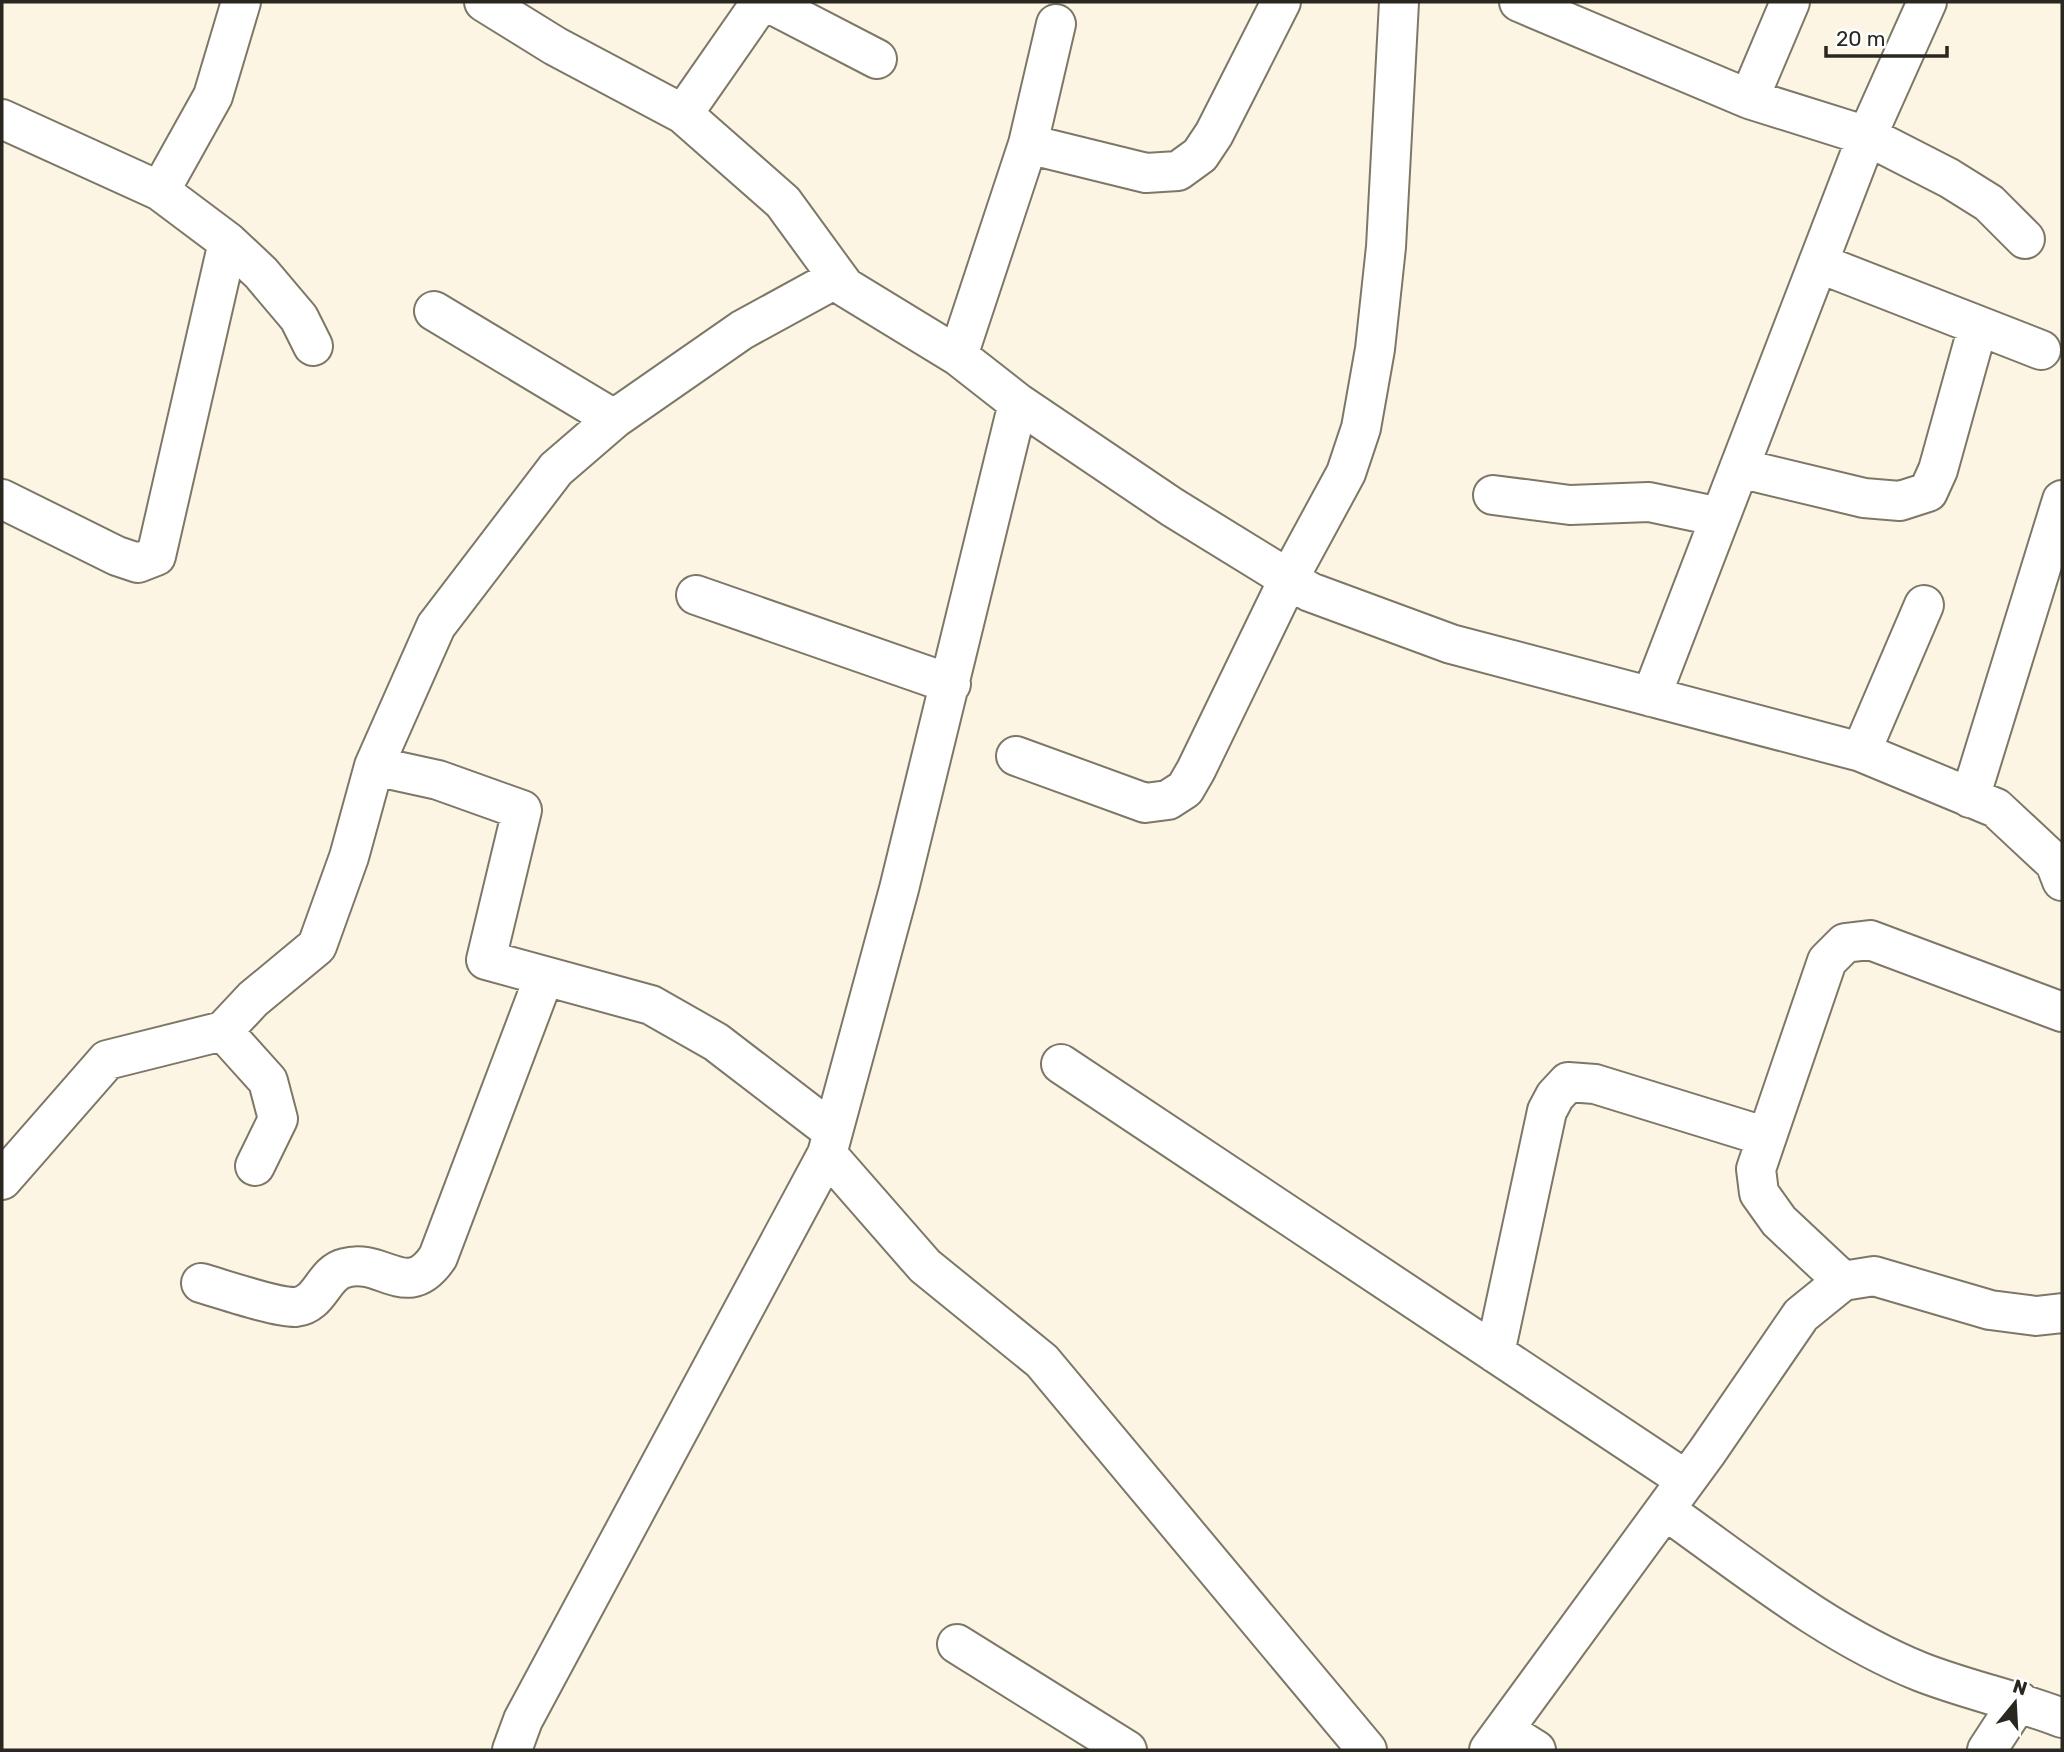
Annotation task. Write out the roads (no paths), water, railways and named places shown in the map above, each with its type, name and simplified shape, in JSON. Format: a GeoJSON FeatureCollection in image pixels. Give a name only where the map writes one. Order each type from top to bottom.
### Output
{"type":"FeatureCollection","features":[{"type":"Feature","properties":{"kind":"street"},"geometry":{"type":"LineString","coordinates":[[160,191],[213,96],[241,2]]}},
{"type":"Feature","properties":{"kind":"street"},"geometry":{"type":"LineString","coordinates":[[484,2],[555,46],[683,114],[783,202],[845,287],[958,356],[1018,403],[1172,507],[1310,592],[1451,644],[1861,752],[1996,808],[2055,863],[2062,881]]}},
{"type":"Feature","properties":{"kind":"street"},"geometry":{"type":"LineString","coordinates":[[683,114],[761,2]]}},
{"type":"Feature","properties":{"kind":"street"},"geometry":{"type":"LineString","coordinates":[[767,2],[877,59]]}},
{"type":"Feature","properties":{"kind":"street"},"geometry":{"type":"LineString","coordinates":[[1028,144],[1146,173],[1178,170],[1200,155],[1214,134],[1281,2]]}},
{"type":"Feature","properties":{"kind":"street"},"geometry":{"type":"LineString","coordinates":[[1016,756],[1145,803],[1168,800],[1185,789],[1196,770],[1289,578],[1346,473],[1361,428],[1375,348],[1385,247],[1399,2]]}},
{"type":"Feature","properties":{"kind":"street"},"geometry":{"type":"LineString","coordinates":[[1518,2],[1749,99],[1867,136],[1948,178],[1989,203],[2025,239]]}},
{"type":"Feature","properties":{"kind":"street"},"geometry":{"type":"LineString","coordinates":[[1749,99],[1790,2]]}},
{"type":"Feature","properties":{"kind":"street"},"geometry":{"type":"LineString","coordinates":[[1651,697],[1867,136],[1927,2]]}},
{"type":"Feature","properties":{"kind":"street"},"geometry":{"type":"LineString","coordinates":[[958,356],[1028,144],[1056,24]]}},
{"type":"Feature","properties":{"kind":"street"},"geometry":{"type":"LineString","coordinates":[[2,119],[160,191],[228,242],[261,273],[299,318],[313,346]]}},
{"type":"Feature","properties":{"kind":"street"},"geometry":{"type":"LineString","coordinates":[[2,499],[117,556],[138,563],[156,556],[228,242]]}},
{"type":"Feature","properties":{"kind":"street"},"geometry":{"type":"LineString","coordinates":[[1818,263],[2040,350]]}},
{"type":"Feature","properties":{"kind":"street"},"geometry":{"type":"LineString","coordinates":[[2,1180],[107,1060],[223,1031],[253,999],[317,946],[349,858],[374,766],[436,626],[556,469],[614,419],[742,330],[837,278]]}},
{"type":"Feature","properties":{"kind":"street"},"geometry":{"type":"LineString","coordinates":[[434,311],[614,419]]}},
{"type":"Feature","properties":{"kind":"street"},"geometry":{"type":"LineString","coordinates":[[1740,468],[1864,498],[1900,501],[1928,492],[1938,470],[1978,326]]}},
{"type":"Feature","properties":{"kind":"street"},"geometry":{"type":"LineString","coordinates":[[512,1750],[523,1720],[830,1142],[951,684],[1018,403]]}},
{"type":"Feature","properties":{"kind":"street"},"geometry":{"type":"LineString","coordinates":[[1493,495],[1570,505],[1649,502],[1720,517]]}},
{"type":"Feature","properties":{"kind":"street"},"geometry":{"type":"LineString","coordinates":[[1970,798],[2050,586],[2062,500]]}},
{"type":"Feature","properties":{"kind":"street"},"geometry":{"type":"LineString","coordinates":[[696,596],[951,684]]}},
{"type":"Feature","properties":{"kind":"street"},"geometry":{"type":"LineString","coordinates":[[1861,752],[1924,605]]}},
{"type":"Feature","properties":{"kind":"street"},"geometry":{"type":"LineString","coordinates":[[374,766],[438,780],[522,810],[486,960],[651,1005],[683,1021],[830,1142],[925,1266],[1042,1361],[1367,1750]]}},
{"type":"Feature","properties":{"kind":"street"},"geometry":{"type":"LineString","coordinates":[[1843,1281],[1779,1221],[1759,1193],[1756,1168],[1827,961],[1846,943],[1870,940],[2062,1012]]}},
{"type":"Feature","properties":{"kind":"street"},"geometry":{"type":"LineString","coordinates":[[201,1283],[294,1307],[310,1303],[334,1275],[344,1268],[365,1266],[400,1279],[417,1277],[429,1271],[438,1258],[544,977]]}},
{"type":"Feature","properties":{"kind":"street"},"geometry":{"type":"LineString","coordinates":[[223,1031],[268,1081],[278,1119],[255,1166]]}},
{"type":"Feature","properties":{"kind":"street"},"geometry":{"type":"LineString","coordinates":[[1061,1064],[1495,1353],[1676,1495],[1828,1625],[1921,1672],[2019,1701],[2062,1718]]}},
{"type":"Feature","properties":{"kind":"street"},"geometry":{"type":"LineString","coordinates":[[1495,1353],[1546,1111],[1555,1096],[1569,1083],[1595,1084],[1767,1136]]}},
{"type":"Feature","properties":{"kind":"street"},"geometry":{"type":"LineString","coordinates":[[1536,1750],[1497,1740],[1676,1495],[1801,1315],[1843,1281],[1874,1276],[1990,1310],[2036,1316],[2062,1313]]}},
{"type":"Feature","properties":{"kind":"street"},"geometry":{"type":"LineString","coordinates":[[957,1644],[1127,1750]]}},
{"type":"Feature","properties":{"kind":"street"},"geometry":{"type":"LineString","coordinates":[[1987,1750],[2019,1701]]}}]}
